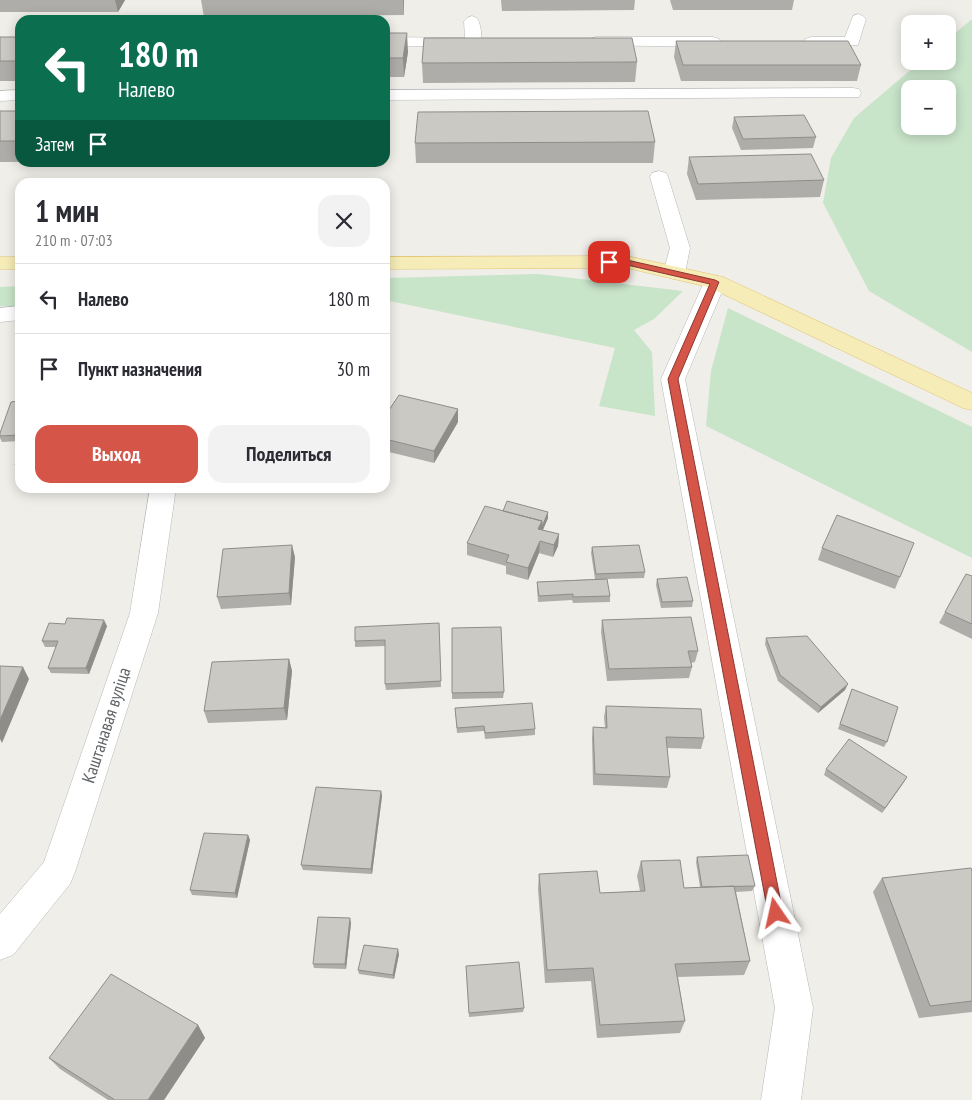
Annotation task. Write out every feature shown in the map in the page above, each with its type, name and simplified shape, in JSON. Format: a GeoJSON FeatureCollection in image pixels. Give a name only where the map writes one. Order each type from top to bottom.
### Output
{"type":"FeatureCollection","features":[{"type":"Feature","properties":{"kind":"main road"},"geometry":{"type":"LineString","coordinates":[[390,263],[627,262],[715,282],[972,402]]}},
{"type":"Feature","properties":{"kind":"main road"},"geometry":{"type":"LineString","coordinates":[[0,263],[15,263]]}},
{"type":"Feature","properties":{"kind":"street"},"geometry":{"type":"LineString","coordinates":[[792,42],[852,42],[858,19]]}},
{"type":"Feature","properties":{"kind":"street"},"geometry":{"type":"LineString","coordinates":[[472,21],[473,42]]}},
{"type":"Feature","properties":{"kind":"street"},"geometry":{"type":"LineString","coordinates":[[577,42],[643,35],[733,42]]}},
{"type":"Feature","properties":{"kind":"street"},"geometry":{"type":"LineString","coordinates":[[390,42],[492,42]]}},
{"type":"Feature","properties":{"kind":"street"},"geometry":{"type":"LineString","coordinates":[[390,95],[656,103],[853,93]]}},
{"type":"Feature","properties":{"kind":"street"},"geometry":{"type":"LineString","coordinates":[[0,96],[15,96]]}},
{"type":"Feature","properties":{"kind":"street"},"geometry":{"type":"LineString","coordinates":[[659,177],[680,248],[674,273]]}},
{"type":"Feature","properties":{"kind":"street"},"geometry":{"type":"LineString","coordinates":[[715,282],[673,379],[794,1008],[780,1100]]}},
{"type":"Feature","properties":{"kind":"street"},"geometry":{"type":"LineString","coordinates":[[0,315],[15,314]]}},
{"type":"Feature","properties":{"kind":"street","name":"Каштанавая вуліца"},"geometry":{"type":"LineString","coordinates":[[0,942],[58,872],[144,613],[162,493]]}},
{"type":"Feature","properties":{"kind":"green space"},"geometry":{"type":"Polygon","coordinates":[[[972,19],[972,352],[869,291],[823,203],[831,158],[854,118],[910,70],[956,70],[956,32],[972,19]]]}},
{"type":"Feature","properties":{"kind":"green space"},"geometry":{"type":"Polygon","coordinates":[[[538,274],[683,291],[654,319],[634,330],[652,352],[655,416],[599,406],[615,348],[390,301],[390,278],[538,274]]]}},
{"type":"Feature","properties":{"kind":"green space"},"geometry":{"type":"Polygon","coordinates":[[[15,286],[15,307],[0,306],[0,287],[15,286]]]}},
{"type":"Feature","properties":{"kind":"green space"},"geometry":{"type":"Polygon","coordinates":[[[728,308],[972,427],[972,558],[706,426],[711,371],[728,308]]]}},
{"type":"Feature","properties":{"kind":"building"},"geometry":{"type":"Polygon","coordinates":[[[390,33],[407,33],[403,58],[390,58],[390,33]]]}},
{"type":"Feature","properties":{"kind":"building"},"geometry":{"type":"Polygon","coordinates":[[[0,37],[15,37],[15,61],[0,61],[0,37]]]}},
{"type":"Feature","properties":{"kind":"building"},"geometry":{"type":"Polygon","coordinates":[[[424,38],[632,38],[637,62],[422,63],[424,38]]]}},
{"type":"Feature","properties":{"kind":"building"},"geometry":{"type":"Polygon","coordinates":[[[676,41],[848,41],[861,65],[683,65],[676,41]]]}},
{"type":"Feature","properties":{"kind":"building"},"geometry":{"type":"Polygon","coordinates":[[[0,111],[15,111],[15,141],[0,141],[0,111]]]}},
{"type":"Feature","properties":{"kind":"building"},"geometry":{"type":"Polygon","coordinates":[[[648,111],[655,142],[415,143],[418,112],[648,111]]]}},
{"type":"Feature","properties":{"kind":"building"},"geometry":{"type":"Polygon","coordinates":[[[804,115],[816,137],[743,139],[734,117],[804,115]]]}},
{"type":"Feature","properties":{"kind":"building"},"geometry":{"type":"Polygon","coordinates":[[[811,154],[824,180],[698,184],[689,157],[811,154]]]}},
{"type":"Feature","properties":{"kind":"building"},"geometry":{"type":"Polygon","coordinates":[[[399,395],[458,409],[434,451],[390,440],[390,408],[399,395]]]}},
{"type":"Feature","properties":{"kind":"building"},"geometry":{"type":"Polygon","coordinates":[[[11,402],[15,402],[15,435],[0,436],[0,433],[11,402]]]}},
{"type":"Feature","properties":{"kind":"building"},"geometry":{"type":"Polygon","coordinates":[[[507,501],[548,512],[542,527],[542,521],[503,511],[507,501]]]}},
{"type":"Feature","properties":{"kind":"building"},"geometry":{"type":"Polygon","coordinates":[[[485,506],[542,521],[538,529],[559,534],[554,545],[540,541],[528,568],[506,562],[509,555],[467,543],[485,506]]]}},
{"type":"Feature","properties":{"kind":"building"},"geometry":{"type":"Polygon","coordinates":[[[837,515],[914,543],[900,577],[822,548],[837,515]]]}},
{"type":"Feature","properties":{"kind":"building"},"geometry":{"type":"Polygon","coordinates":[[[292,545],[289,593],[217,597],[223,549],[292,545]]]}},
{"type":"Feature","properties":{"kind":"building"},"geometry":{"type":"Polygon","coordinates":[[[639,545],[645,572],[596,574],[592,547],[639,545]]]}},
{"type":"Feature","properties":{"kind":"building"},"geometry":{"type":"Polygon","coordinates":[[[966,574],[972,576],[972,624],[945,612],[966,574]]]}},
{"type":"Feature","properties":{"kind":"building"},"geometry":{"type":"Polygon","coordinates":[[[687,577],[693,601],[662,602],[657,579],[687,577]]]}},
{"type":"Feature","properties":{"kind":"building"},"geometry":{"type":"Polygon","coordinates":[[[607,579],[610,596],[573,597],[573,594],[539,596],[537,582],[607,579]]]}},
{"type":"Feature","properties":{"kind":"building"},"geometry":{"type":"Polygon","coordinates":[[[691,617],[698,651],[688,651],[692,667],[609,669],[602,620],[691,617]]]}},
{"type":"Feature","properties":{"kind":"building"},"geometry":{"type":"Polygon","coordinates":[[[67,618],[104,620],[86,668],[48,668],[58,641],[42,641],[49,623],[65,624],[67,618]]]}},
{"type":"Feature","properties":{"kind":"building"},"geometry":{"type":"Polygon","coordinates":[[[439,623],[441,681],[385,684],[385,640],[355,641],[355,627],[439,623]]]}},
{"type":"Feature","properties":{"kind":"building"},"geometry":{"type":"Polygon","coordinates":[[[501,627],[504,692],[452,693],[452,628],[501,627]]]}},
{"type":"Feature","properties":{"kind":"building"},"geometry":{"type":"Polygon","coordinates":[[[807,636],[848,684],[821,707],[780,675],[766,638],[807,636]]]}},
{"type":"Feature","properties":{"kind":"building"},"geometry":{"type":"Polygon","coordinates":[[[289,659],[284,708],[204,711],[212,662],[289,659]]]}},
{"type":"Feature","properties":{"kind":"building"},"geometry":{"type":"Polygon","coordinates":[[[0,666],[23,667],[0,720],[0,666]]]}},
{"type":"Feature","properties":{"kind":"building"},"geometry":{"type":"Polygon","coordinates":[[[852,689],[898,707],[887,742],[840,724],[852,689]]]}},
{"type":"Feature","properties":{"kind":"building"},"geometry":{"type":"Polygon","coordinates":[[[532,703],[535,729],[485,733],[484,726],[457,728],[455,708],[532,703]]]}},
{"type":"Feature","properties":{"kind":"building"},"geometry":{"type":"Polygon","coordinates":[[[606,706],[701,709],[704,738],[666,737],[670,777],[595,774],[593,727],[607,728],[606,706]]]}},
{"type":"Feature","properties":{"kind":"building"},"geometry":{"type":"Polygon","coordinates":[[[849,739],[907,777],[885,808],[826,769],[849,739]]]}},
{"type":"Feature","properties":{"kind":"building"},"geometry":{"type":"Polygon","coordinates":[[[316,787],[381,791],[371,869],[301,865],[316,787]]]}},
{"type":"Feature","properties":{"kind":"building"},"geometry":{"type":"Polygon","coordinates":[[[204,833],[248,835],[235,893],[190,890],[204,833]]]}},
{"type":"Feature","properties":{"kind":"building"},"geometry":{"type":"Polygon","coordinates":[[[748,855],[755,886],[702,887],[697,857],[748,855]]]}},
{"type":"Feature","properties":{"kind":"building"},"geometry":{"type":"Polygon","coordinates":[[[680,860],[684,888],[734,886],[750,961],[675,964],[685,1021],[600,1025],[593,968],[547,970],[539,874],[597,871],[600,893],[645,891],[641,861],[680,860]]]}},
{"type":"Feature","properties":{"kind":"building"},"geometry":{"type":"Polygon","coordinates":[[[971,868],[972,1001],[930,1006],[882,878],[971,868]]]}},
{"type":"Feature","properties":{"kind":"building"},"geometry":{"type":"Polygon","coordinates":[[[318,917],[350,918],[345,964],[313,964],[318,917]]]}},
{"type":"Feature","properties":{"kind":"building"},"geometry":{"type":"Polygon","coordinates":[[[364,945],[398,949],[393,975],[358,970],[364,945]]]}},
{"type":"Feature","properties":{"kind":"building"},"geometry":{"type":"Polygon","coordinates":[[[519,962],[524,1008],[469,1013],[466,966],[519,962]]]}},
{"type":"Feature","properties":{"kind":"building"},"geometry":{"type":"Polygon","coordinates":[[[111,974],[198,1025],[148,1100],[115,1100],[49,1058],[111,974]]]}},
{"type":"Feature","properties":{"kind":"route"},"geometry":{"type":"LineString","coordinates":[[609,262],[627,262],[715,282],[673,379],[776,913]]}}]}
